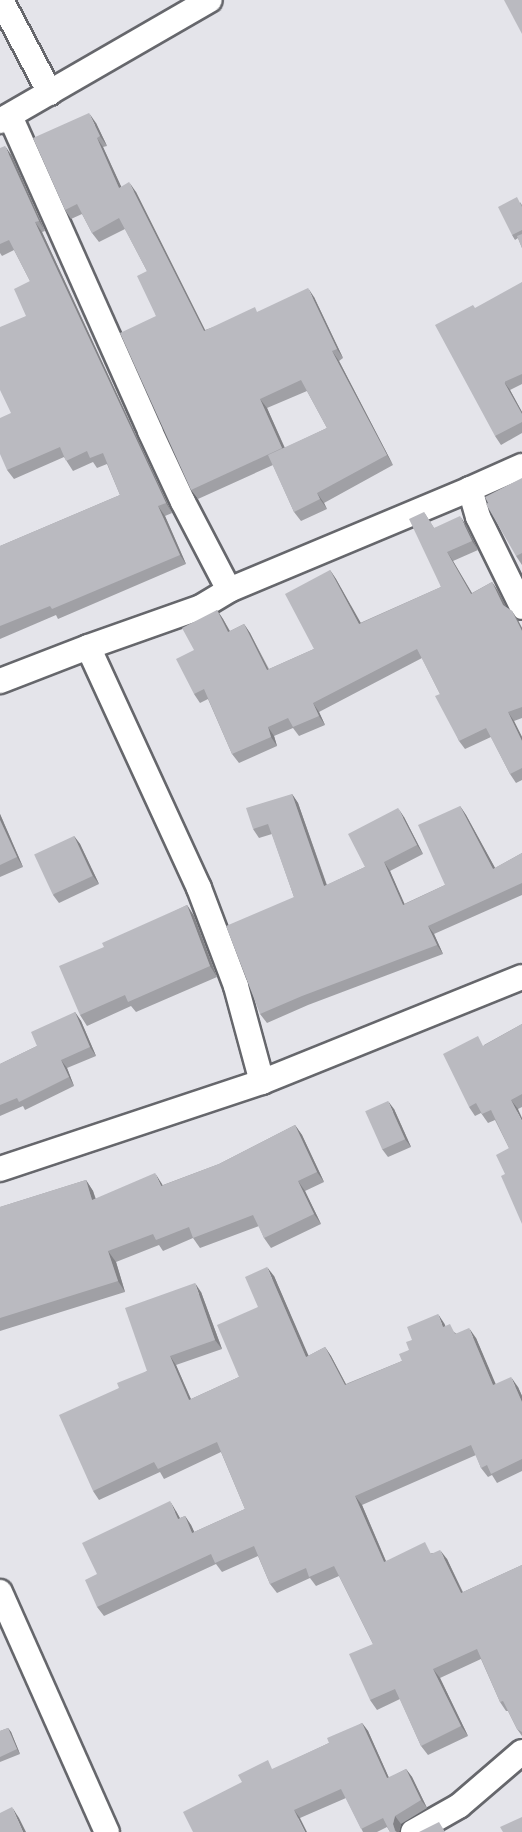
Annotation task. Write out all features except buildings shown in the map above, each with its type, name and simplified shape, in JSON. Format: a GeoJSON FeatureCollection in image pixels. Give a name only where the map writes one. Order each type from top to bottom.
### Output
{"type":"FeatureCollection","features":[{"type":"Feature","properties":{"kind":"street"},"geometry":{"type":"LineString","coordinates":[[1,0],[50,93]]}},
{"type":"Feature","properties":{"kind":"street"},"geometry":{"type":"LineString","coordinates":[[210,0],[5,118],[154,441],[229,590]]}},
{"type":"Feature","properties":{"kind":"street"},"geometry":{"type":"LineString","coordinates":[[0,681],[201,607],[229,590],[522,465]]}},
{"type":"Feature","properties":{"kind":"street"},"geometry":{"type":"LineString","coordinates":[[470,489],[478,517],[522,607]]}},
{"type":"Feature","properties":{"kind":"street"},"geometry":{"type":"LineString","coordinates":[[88,647],[199,888],[236,986],[262,1082]]}},
{"type":"Feature","properties":{"kind":"street"},"geometry":{"type":"LineString","coordinates":[[0,1169],[262,1082],[522,977]]}},
{"type":"Feature","properties":{"kind":"street"},"geometry":{"type":"LineString","coordinates":[[0,1592],[107,1832]]}},
{"type":"Feature","properties":{"kind":"street"},"geometry":{"type":"LineString","coordinates":[[413,1832],[459,1806],[522,1752]]}}]}
